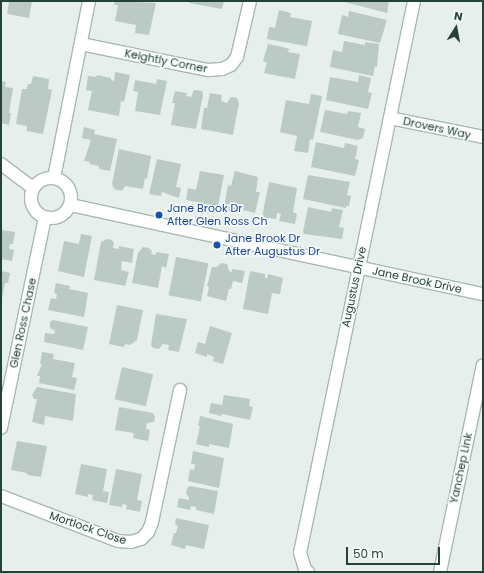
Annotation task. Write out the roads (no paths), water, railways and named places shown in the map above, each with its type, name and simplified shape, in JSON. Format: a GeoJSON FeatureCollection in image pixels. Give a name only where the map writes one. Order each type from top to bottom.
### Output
{"type":"FeatureCollection","features":[{"type":"Feature","properties":{"kind":"street"},"geometry":{"type":"LineString","coordinates":[[54,178],[89,1]]}},
{"type":"Feature","properties":{"kind":"street","name":"Keightly Corner"},"geometry":{"type":"LineString","coordinates":[[81,44],[208,70],[222,69],[231,65],[237,57],[250,1]]}},
{"type":"Feature","properties":{"kind":"street","name":"Augustus Drive"},"geometry":{"type":"LineString","coordinates":[[308,572],[300,553],[414,1]]}},
{"type":"Feature","properties":{"kind":"street","name":"Drovers Way"},"geometry":{"type":"LineString","coordinates":[[390,118],[483,137]]}},
{"type":"Feature","properties":{"kind":"street"},"geometry":{"type":"LineString","coordinates":[[1,164],[33,188]]}},
{"type":"Feature","properties":{"kind":"street"},"geometry":{"type":"LineString","coordinates":[[54,178],[60,180],[69,188],[71,193],[70,205],[63,215],[57,218],[45,218],[39,215],[32,206],[30,200],[33,188],[42,180],[54,178]]}},
{"type":"Feature","properties":{"kind":"street","name":"Jane Brook Drive"},"geometry":{"type":"LineString","coordinates":[[70,205],[483,294]]}},
{"type":"Feature","properties":{"kind":"street","name":"Glen Ross Chase"},"geometry":{"type":"LineString","coordinates":[[1,428],[45,218]]}},
{"type":"Feature","properties":{"kind":"street","name":"Yanchep Link"},"geometry":{"type":"LineString","coordinates":[[440,572],[483,365]]}},
{"type":"Feature","properties":{"kind":"street","name":"Mortlock Close"},"geometry":{"type":"LineString","coordinates":[[1,496],[118,541],[131,542],[141,540],[148,532],[152,522],[180,390]]}},
{"type":"Feature","properties":{"kind":"place","name":"Jane Brook Dr After Glen Ross Ch"},"geometry":{"type":"Point","coordinates":[159,215]}},
{"type":"Feature","properties":{"kind":"place","name":"Jane Brook Dr After Augustus Dr"},"geometry":{"type":"Point","coordinates":[217,245]}}]}
